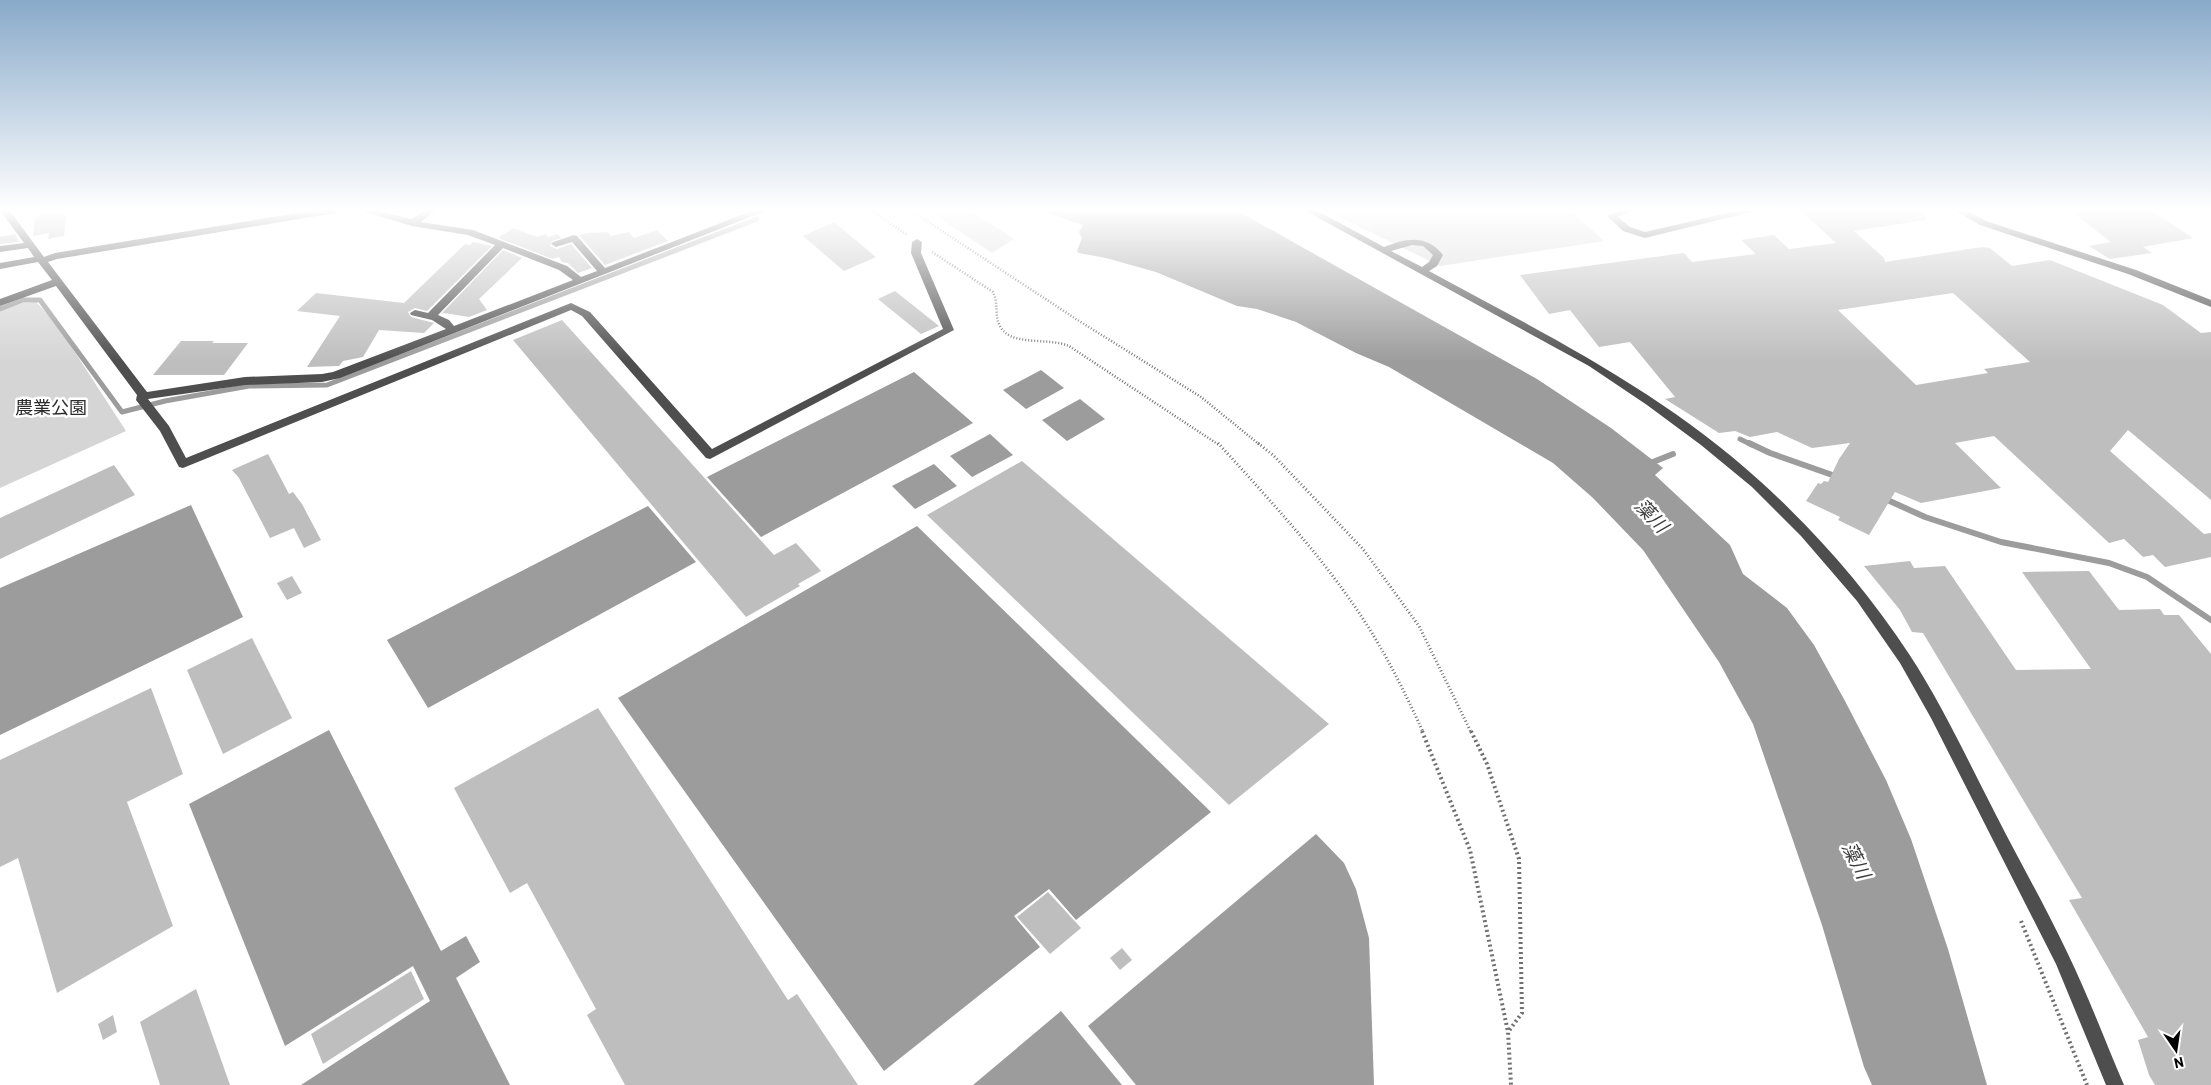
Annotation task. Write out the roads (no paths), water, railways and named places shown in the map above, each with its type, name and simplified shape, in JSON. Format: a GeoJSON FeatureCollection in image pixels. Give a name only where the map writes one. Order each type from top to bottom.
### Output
{"type":"FeatureCollection","features":[{"type":"Feature","properties":{"kind":"street"},"geometry":{"type":"LineString","coordinates":[[0,266],[37,261]]}},
{"type":"Feature","properties":{"kind":"street"},"geometry":{"type":"LineString","coordinates":[[41,261],[144,396],[245,381],[322,378],[336,375],[633,261]]}},
{"type":"Feature","properties":{"kind":"street"},"geometry":{"type":"LineString","coordinates":[[430,316],[485,261]]}},
{"type":"Feature","properties":{"kind":"street"},"geometry":{"type":"LineString","coordinates":[[543,261],[563,268],[576,276],[579,281]]}},
{"type":"Feature","properties":{"kind":"street"},"geometry":{"type":"LineString","coordinates":[[594,261],[603,272]]}},
{"type":"Feature","properties":{"kind":"street"},"geometry":{"type":"LineString","coordinates":[[143,394],[142,400],[165,429],[183,464],[571,306],[586,314],[710,455],[949,330],[919,261]]}},
{"type":"Feature","properties":{"kind":"street"},"geometry":{"type":"LineString","coordinates":[[1401,261],[1593,364],[1651,402],[1705,442],[1756,484],[1805,533],[1862,597],[1905,659],[1936,714],[2062,959],[2115,1085]]}},
{"type":"Feature","properties":{"kind":"street"},"geometry":{"type":"LineString","coordinates":[[1422,272],[1435,261]]}},
{"type":"Feature","properties":{"kind":"street"},"geometry":{"type":"LineString","coordinates":[[2097,261],[2132,272],[2211,304]]}},
{"type":"Feature","properties":{"kind":"street"},"geometry":{"type":"LineString","coordinates":[[0,303],[57,282]]}},
{"type":"Feature","properties":{"kind":"street"},"geometry":{"type":"LineString","coordinates":[[415,313],[430,316],[448,324],[452,330]]}},
{"type":"Feature","properties":{"kind":"water","name":"藻川"},"geometry":{"type":"Polygon","coordinates":[[[1115,261],[1326,261],[1537,379],[1611,428],[1663,468],[1655,475],[1730,545],[1743,574],[1787,608],[1814,645],[1845,701],[1886,780],[1911,839],[1948,949],[1987,1085],[1872,1085],[1864,1067],[1822,925],[1753,724],[1719,662],[1643,550],[1593,498],[1553,463],[1389,367],[1356,353],[1296,322],[1257,309],[1237,306],[1156,272],[1115,261]]]}},
{"type":"Feature","properties":{"kind":"water"},"geometry":{"type":"Polygon","coordinates":[[[1041,370],[1064,388],[1026,409],[1003,390],[1041,370]]]}},
{"type":"Feature","properties":{"kind":"water"},"geometry":{"type":"Polygon","coordinates":[[[914,372],[973,423],[761,537],[707,477],[914,372]]]}},
{"type":"Feature","properties":{"kind":"water"},"geometry":{"type":"Polygon","coordinates":[[[1080,399],[1105,419],[1067,441],[1042,420],[1080,399]]]}},
{"type":"Feature","properties":{"kind":"water"},"geometry":{"type":"Polygon","coordinates":[[[990,434],[1013,455],[972,477],[950,456],[990,434]]]}},
{"type":"Feature","properties":{"kind":"water"},"geometry":{"type":"Polygon","coordinates":[[[934,464],[957,486],[915,509],[892,486],[934,464]]]}},
{"type":"Feature","properties":{"kind":"water"},"geometry":{"type":"Polygon","coordinates":[[[191,505],[243,617],[0,735],[0,588],[191,505]]]}},
{"type":"Feature","properties":{"kind":"water"},"geometry":{"type":"Polygon","coordinates":[[[648,506],[696,562],[428,708],[387,640],[648,506]]]}},
{"type":"Feature","properties":{"kind":"water"},"geometry":{"type":"Polygon","coordinates":[[[917,526],[1211,812],[1076,920],[1049,889],[1014,916],[1040,947],[884,1071],[618,698],[917,526]]]}},
{"type":"Feature","properties":{"kind":"water"},"geometry":{"type":"Polygon","coordinates":[[[329,730],[441,951],[466,936],[480,962],[456,978],[510,1085],[301,1085],[430,1001],[413,966],[285,1046],[189,804],[329,730]]]}},
{"type":"Feature","properties":{"kind":"water"},"geometry":{"type":"Polygon","coordinates":[[[1316,834],[1344,863],[1356,889],[1369,938],[1374,1085],[1136,1085],[1088,1026],[1316,834]]]}},
{"type":"Feature","properties":{"kind":"water"},"geometry":{"type":"Polygon","coordinates":[[[1061,1011],[1122,1085],[973,1085],[1061,1011]]]}},
{"type":"Feature","properties":{"kind":"waterway"},"geometry":{"type":"LineString","coordinates":[[0,309],[23,300],[40,300],[122,412],[165,401],[249,386],[327,385],[649,261]]}},
{"type":"Feature","properties":{"kind":"waterway"},"geometry":{"type":"LineString","coordinates":[[1740,439],[1752,445]]}},
{"type":"Feature","properties":{"kind":"waterway"},"geometry":{"type":"LineString","coordinates":[[1749,443],[1770,453],[1838,477]]}},
{"type":"Feature","properties":{"kind":"waterway"},"geometry":{"type":"LineString","coordinates":[[1648,464],[1673,454]]}},
{"type":"Feature","properties":{"kind":"waterway"},"geometry":{"type":"LineString","coordinates":[[1883,498],[1925,517],[2001,542],[2109,563],[2147,577],[2211,620]]}},
{"type":"Feature","properties":{"kind":"park label","name":"農業公園"},"geometry":{"type":"Point","coordinates":[51,407]}}]}
